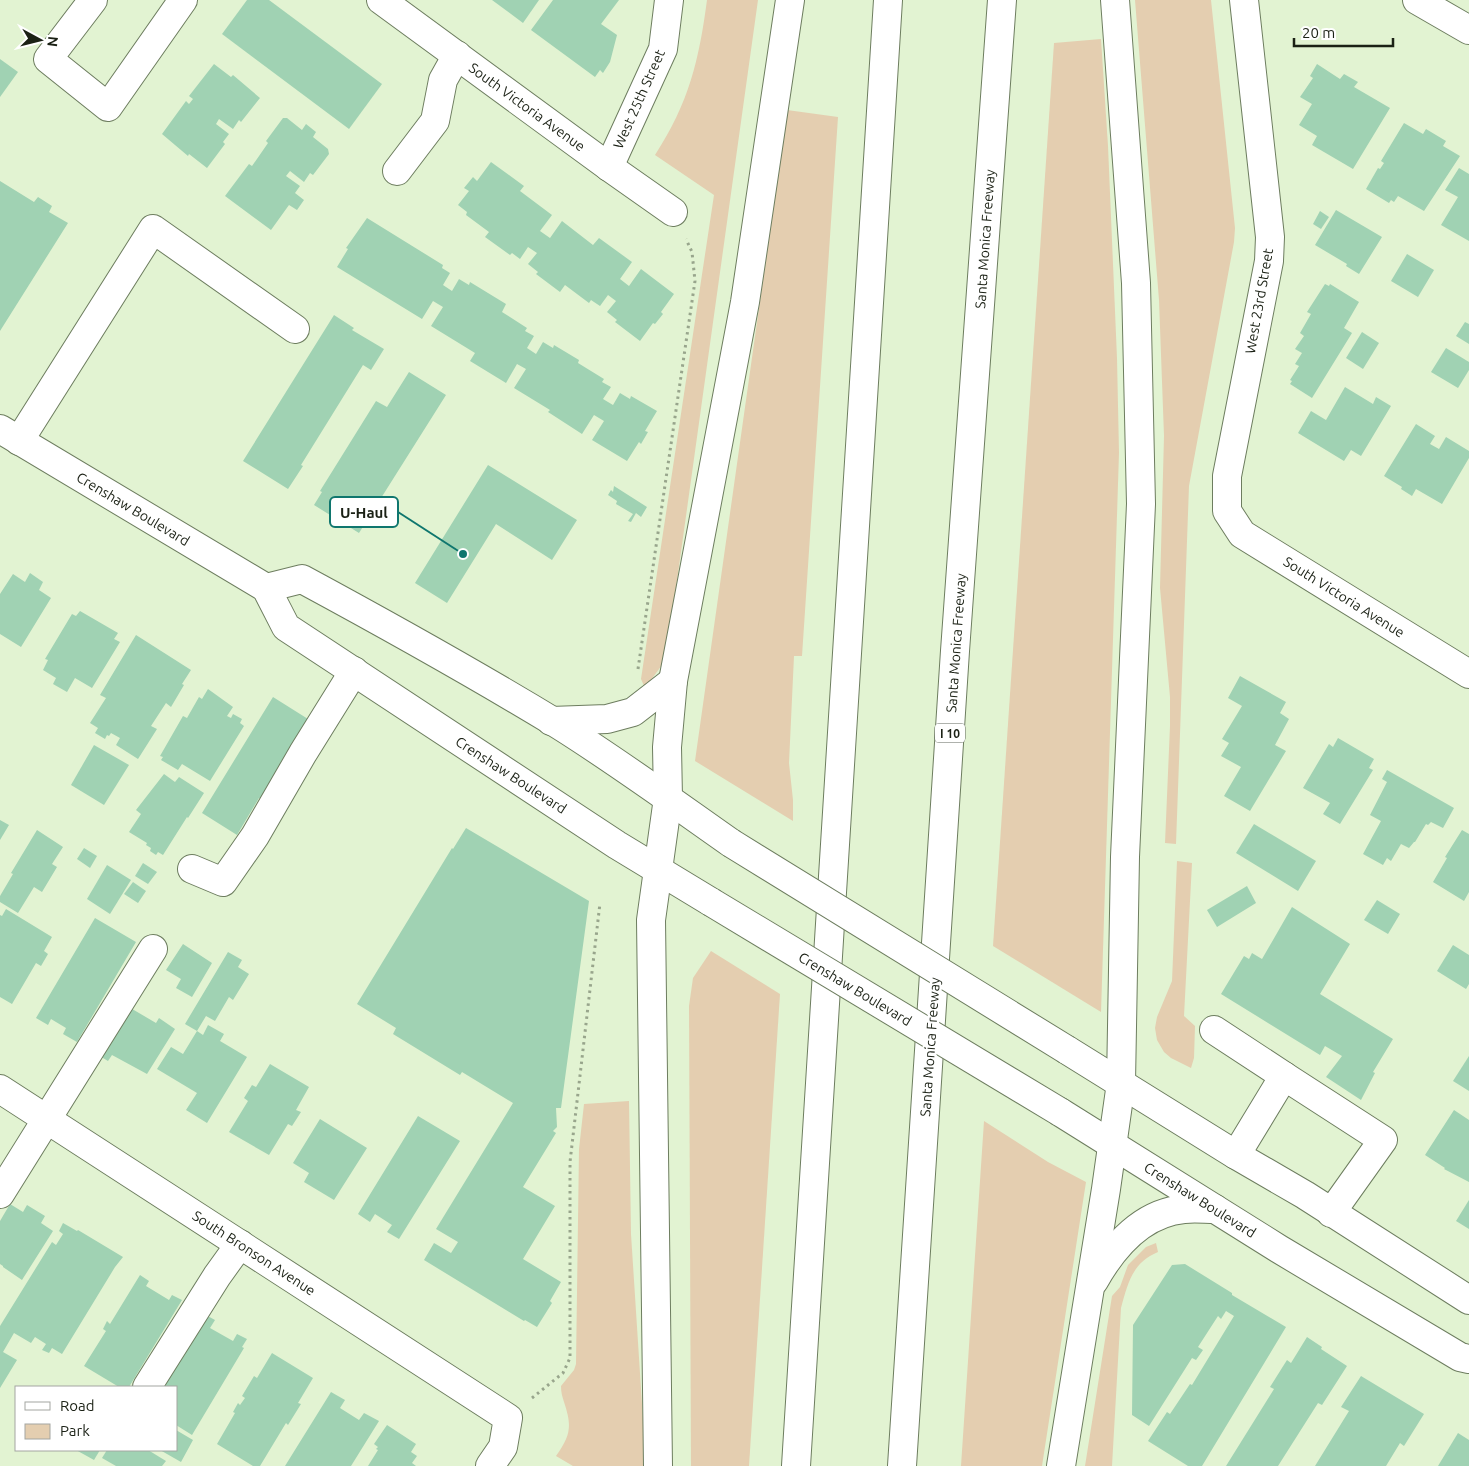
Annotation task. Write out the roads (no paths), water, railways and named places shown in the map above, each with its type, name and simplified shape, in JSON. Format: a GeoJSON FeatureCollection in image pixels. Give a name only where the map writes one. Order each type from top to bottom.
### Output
{"type":"FeatureCollection","features":[{"type":"Feature","properties":{"kind":"main road"},"geometry":{"type":"LineString","coordinates":[[93,0],[48,59],[108,107],[183,0]]}},
{"type":"Feature","properties":{"kind":"main road","name":"South Victoria Avenue"},"geometry":{"type":"LineString","coordinates":[[382,0],[673,212]]}},
{"type":"Feature","properties":{"kind":"main road","name":"West 25th Street"},"geometry":{"type":"LineString","coordinates":[[609,167],[663,49],[669,0]]}},
{"type":"Feature","properties":{"kind":"main road"},"geometry":{"type":"LineString","coordinates":[[658,1466],[651,920],[668,798],[667,747],[673,681],[745,302],[790,0]]}},
{"type":"Feature","properties":{"kind":"main road"},"geometry":{"type":"LineString","coordinates":[[796,1466],[888,0]]}},
{"type":"Feature","properties":{"kind":"main road","name":"Santa Monica Freeway"},"geometry":{"type":"LineString","coordinates":[[902,1466],[955,661],[1002,0]]}},
{"type":"Feature","properties":{"kind":"main road"},"geometry":{"type":"LineString","coordinates":[[1061,1466],[1121,1083],[1126,857],[1140,504],[1136,283],[1115,0]]}},
{"type":"Feature","properties":{"kind":"main road","name":"West 23rd Street"},"geometry":{"type":"LineString","coordinates":[[1227,511],[1227,476],[1268,261],[1270,237],[1244,0]]}},
{"type":"Feature","properties":{"kind":"main road"},"geometry":{"type":"LineString","coordinates":[[1416,0],[1469,30]]}},
{"type":"Feature","properties":{"kind":"main road"},"geometry":{"type":"LineString","coordinates":[[397,171],[435,121],[443,80],[456,55]]}},
{"type":"Feature","properties":{"kind":"main road"},"geometry":{"type":"LineString","coordinates":[[9,435],[153,229],[295,329]]}},
{"type":"Feature","properties":{"kind":"main road","name":"Crenshaw Boulevard"},"geometry":{"type":"LineString","coordinates":[[9,435],[266,588],[286,627],[617,845],[1060,1112],[1287,1254],[1460,1357],[1469,1359]]}},
{"type":"Feature","properties":{"kind":"main road","name":"South Victoria Avenue"},"geometry":{"type":"LineString","coordinates":[[1227,511],[1242,534],[1469,674]]}},
{"type":"Feature","properties":{"kind":"main road"},"geometry":{"type":"LineString","coordinates":[[266,588],[302,579],[423,645],[551,721],[668,798],[731,843],[1236,1155],[1305,1195],[1469,1300]]}},
{"type":"Feature","properties":{"kind":"main road"},"geometry":{"type":"LineString","coordinates":[[192,869],[223,882],[255,836],[303,753],[354,671]]}},
{"type":"Feature","properties":{"kind":"main road"},"geometry":{"type":"LineString","coordinates":[[551,721],[607,719],[633,712],[673,681]]}},
{"type":"Feature","properties":{"kind":"main road"},"geometry":{"type":"LineString","coordinates":[[0,1194],[153,949]]}},
{"type":"Feature","properties":{"kind":"main road"},"geometry":{"type":"LineString","coordinates":[[1214,1030],[1383,1140],[1331,1213]]}},
{"type":"Feature","properties":{"kind":"main road"},"geometry":{"type":"LineString","coordinates":[[1236,1155],[1284,1076]]}},
{"type":"Feature","properties":{"kind":"main road","name":"South Bronson Avenue"},"geometry":{"type":"LineString","coordinates":[[0,1089],[508,1418],[503,1447],[490,1466]]}},
{"type":"Feature","properties":{"kind":"main road"},"geometry":{"type":"LineString","coordinates":[[1089,1291],[1106,1260],[1122,1240],[1140,1226],[1162,1214],[1183,1209],[1215,1209]]}},
{"type":"Feature","properties":{"kind":"main road"},"geometry":{"type":"LineString","coordinates":[[148,1386],[217,1276],[240,1244]]}},
{"type":"Feature","properties":{"kind":"place","name":"U-Haul"},"geometry":{"type":"Point","coordinates":[463,554]}}]}
